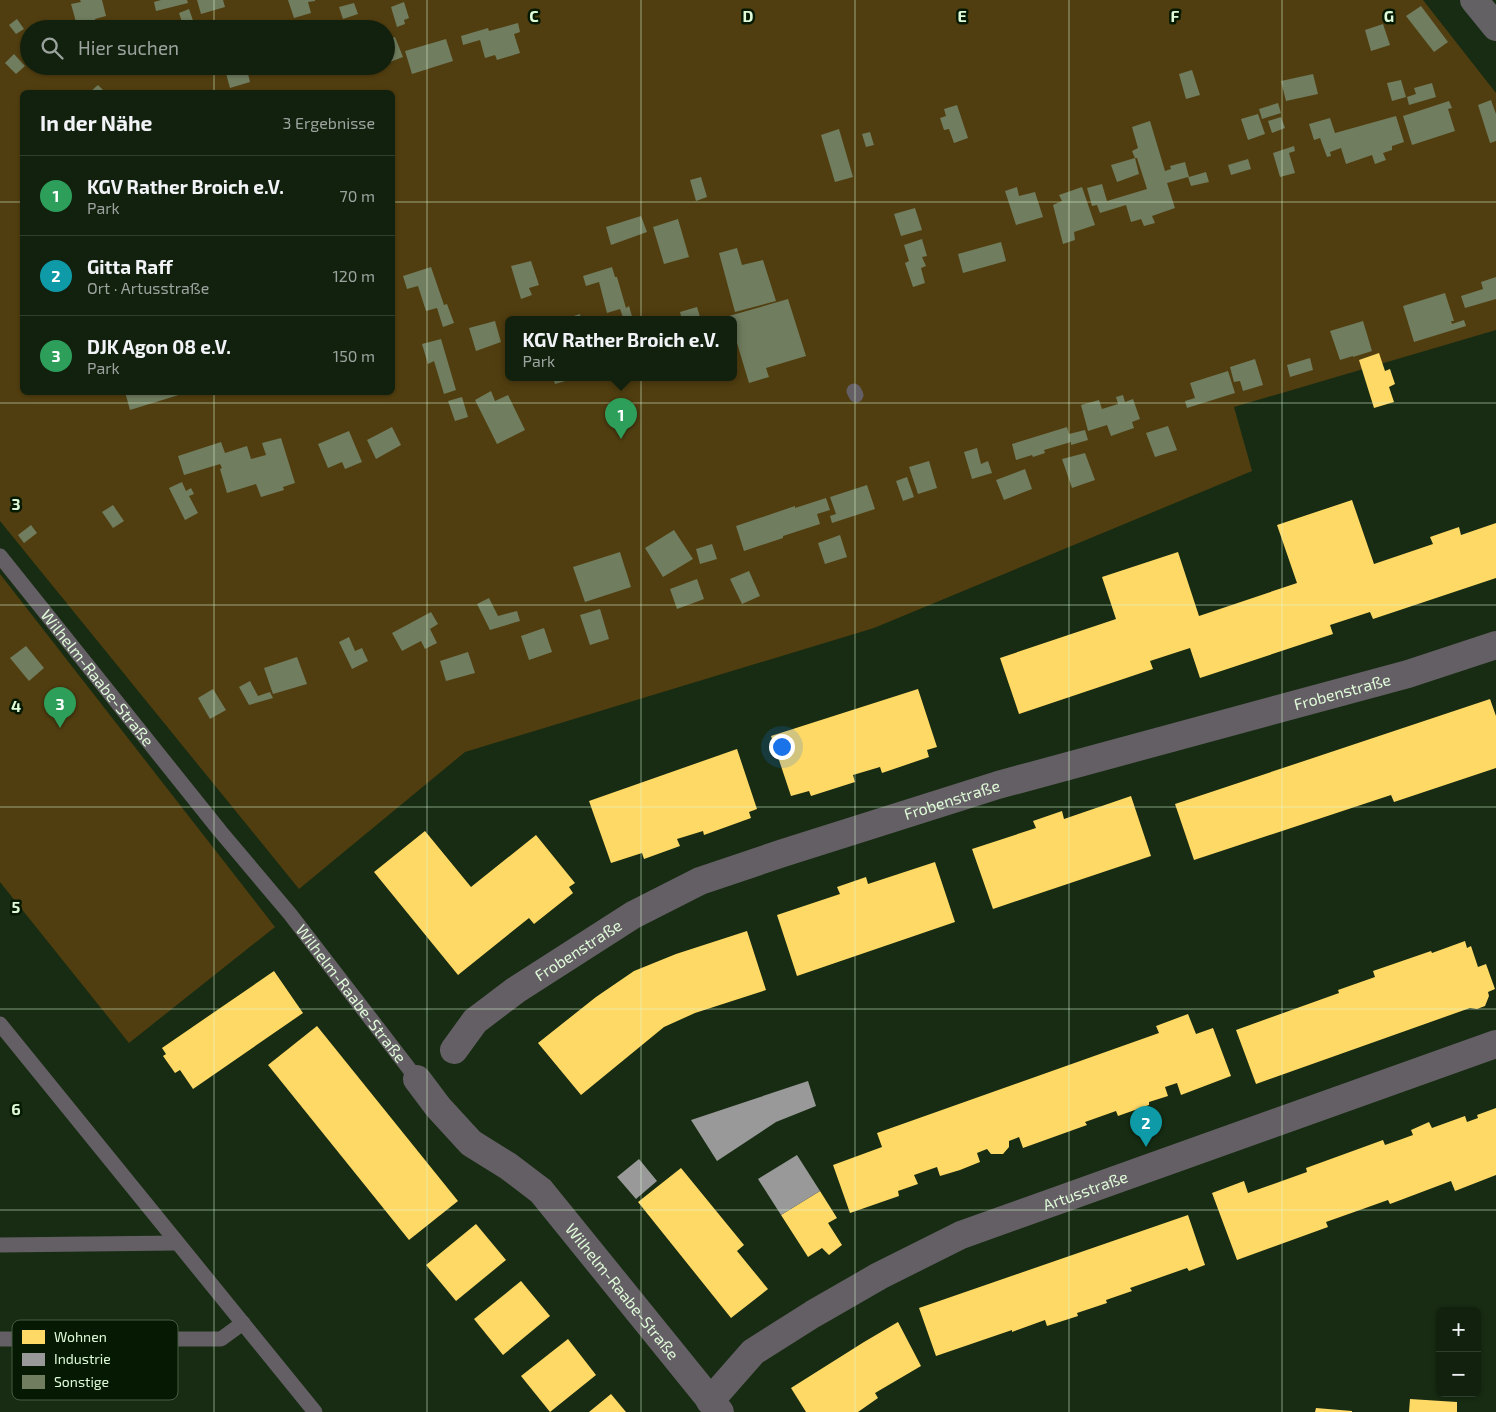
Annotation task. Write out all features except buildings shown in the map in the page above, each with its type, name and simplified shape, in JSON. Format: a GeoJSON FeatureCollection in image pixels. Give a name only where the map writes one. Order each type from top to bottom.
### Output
{"type":"FeatureCollection","features":[{"type":"Feature","properties":{"kind":"main road"},"geometry":{"type":"LineString","coordinates":[[1474,0],[1496,27]]}},
{"type":"Feature","properties":{"kind":"street","name":"Frobenstraße"},"geometry":{"type":"LineString","coordinates":[[454,1050],[474,1021],[516,990],[633,915],[700,881],[998,785],[1408,674],[1496,645]]}},
{"type":"Feature","properties":{"kind":"street","name":"Artusstraße"},"geometry":{"type":"LineString","coordinates":[[715,1407],[753,1352],[812,1314],[879,1276],[961,1234],[1496,1044]]}},
{"type":"Feature","properties":{"kind":"street","name":"Wilhelm-Raabe-Straße"},"geometry":{"type":"LineString","coordinates":[[418,1078],[438,1107],[471,1143],[508,1166],[541,1191],[715,1407]]}},
{"type":"Feature","properties":{"kind":"lane","name":"Wilhelm-Raabe-Straße"},"geometry":{"type":"LineString","coordinates":[[0,556],[220,831],[290,914],[418,1078]]}},
{"type":"Feature","properties":{"kind":"lane"},"geometry":{"type":"LineString","coordinates":[[0,1024],[243,1323],[309,1410]]}},
{"type":"Feature","properties":{"kind":"lane"},"geometry":{"type":"LineString","coordinates":[[0,1245],[177,1243]]}},
{"type":"Feature","properties":{"kind":"lane"},"geometry":{"type":"LineString","coordinates":[[178,1338],[221,1338],[243,1323]]}},
{"type":"Feature","properties":{"kind":"shaded area"},"geometry":{"type":"Polygon","coordinates":[[[0,0],[1423,0],[1496,93],[1496,330],[1234,407],[1252,471],[874,628],[465,752],[299,889],[0,521],[0,0]]]}},
{"type":"Feature","properties":{"kind":"shaded area"},"geometry":{"type":"Polygon","coordinates":[[[0,574],[275,927],[129,1043],[0,882],[0,574]]]}},
{"type":"Feature","properties":{"kind":"place","name":"KGV Rather Broich e.V."},"geometry":{"type":"Point","coordinates":[621,439]}},
{"type":"Feature","properties":{"kind":"place","name":"DJK Agon 08 e.V."},"geometry":{"type":"Point","coordinates":[60,728]}},
{"type":"Feature","properties":{"kind":"place","name":"Gitta Raff"},"geometry":{"type":"Point","coordinates":[1146,1147]}}]}
